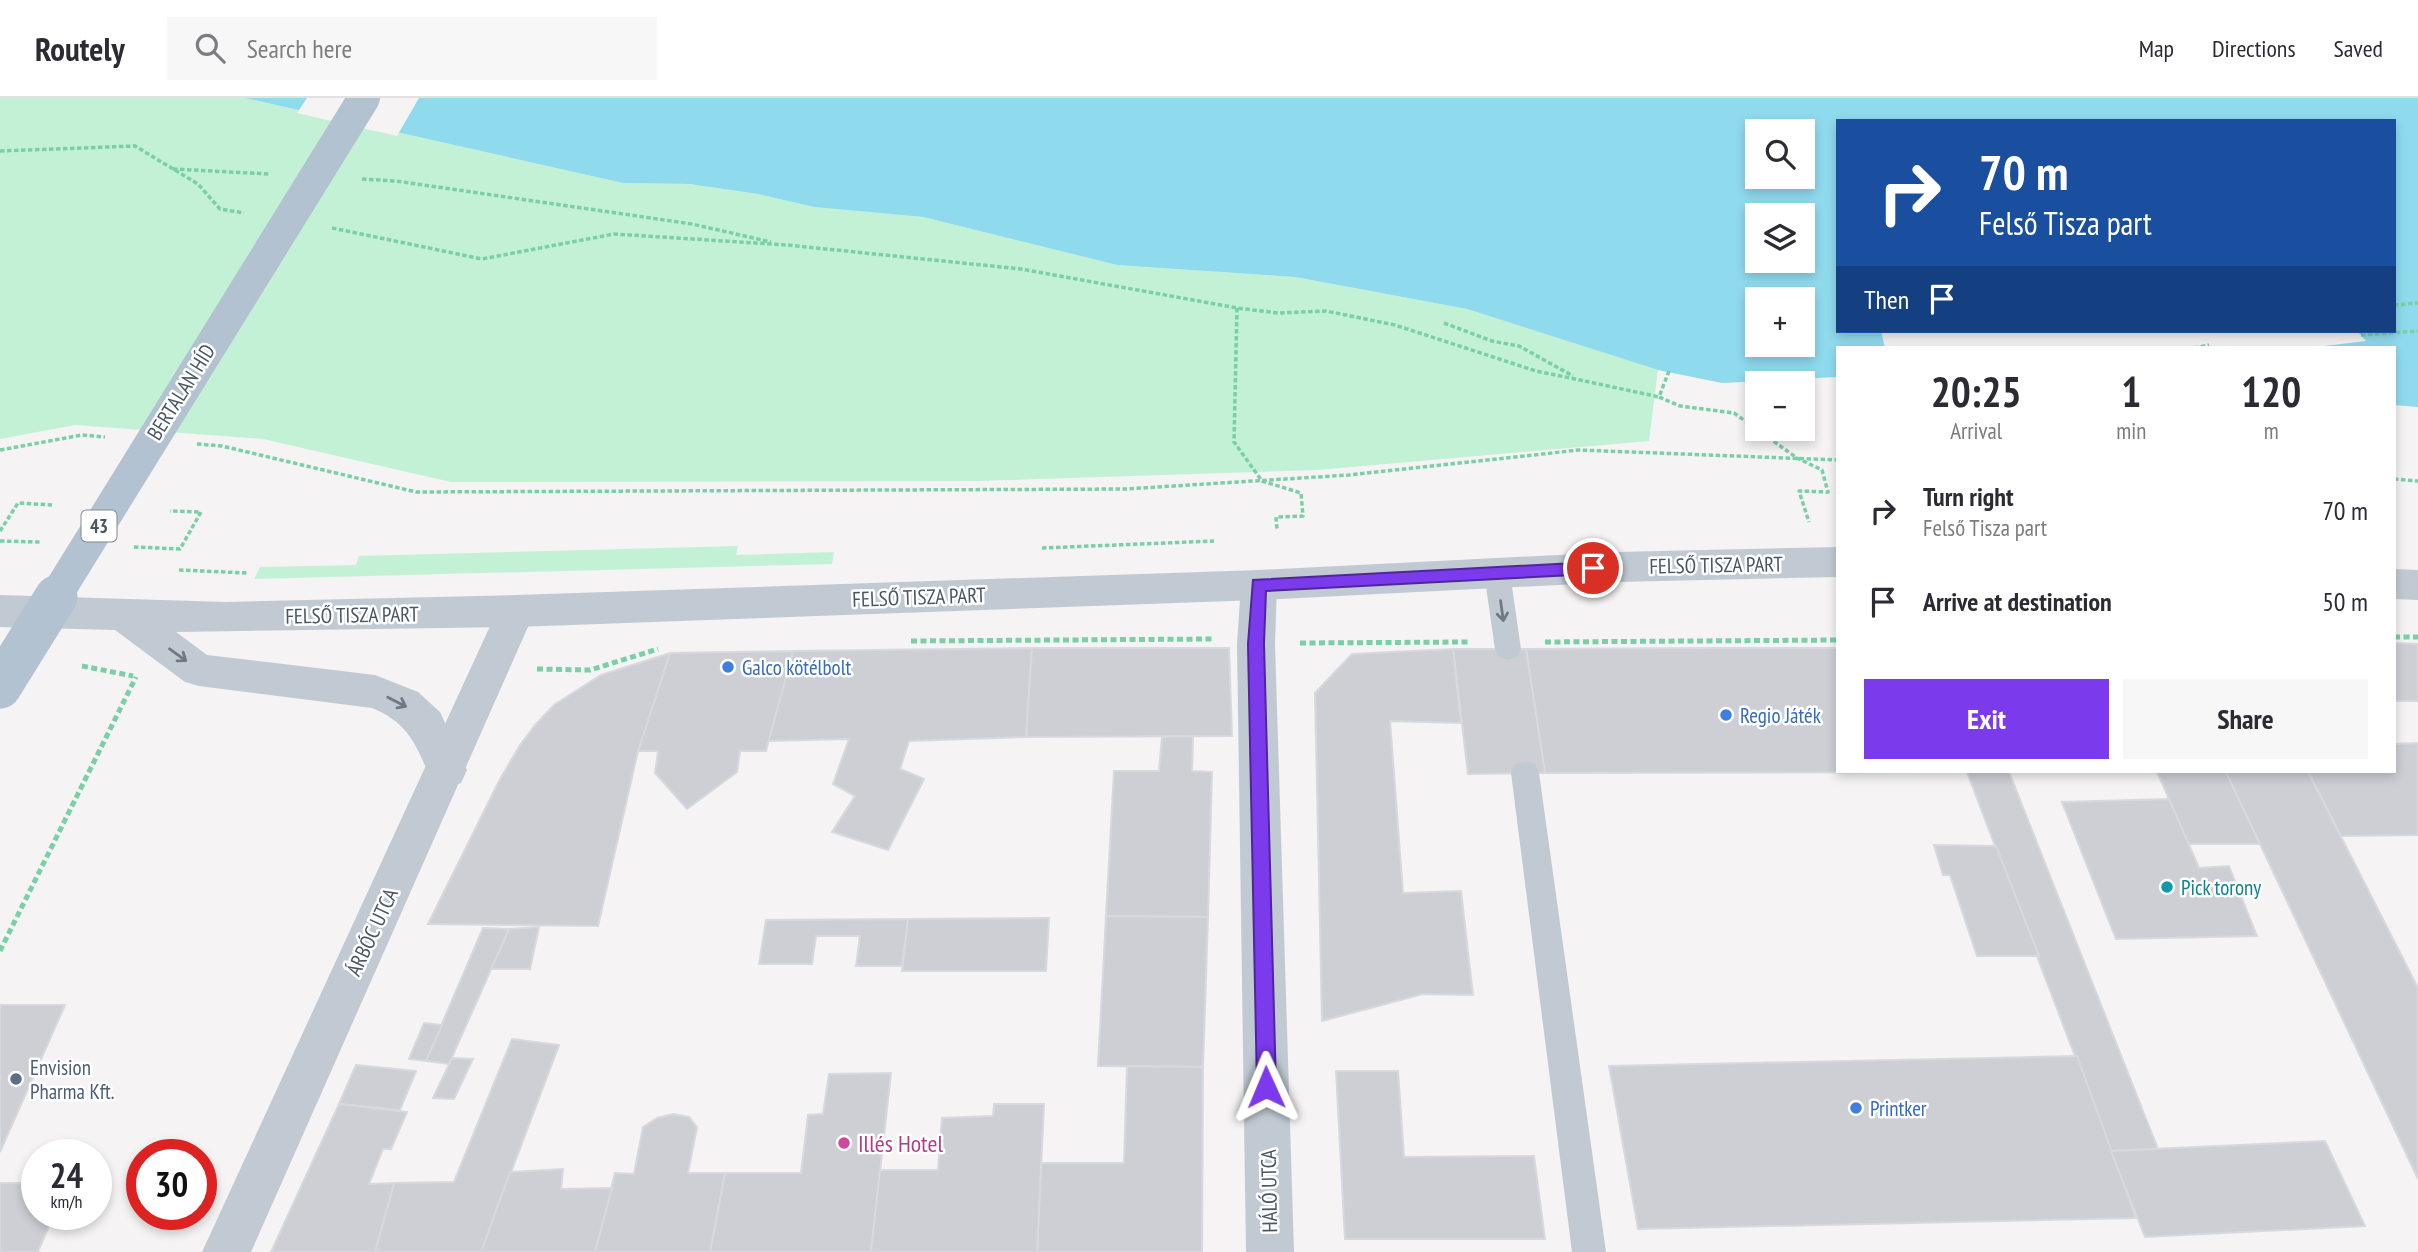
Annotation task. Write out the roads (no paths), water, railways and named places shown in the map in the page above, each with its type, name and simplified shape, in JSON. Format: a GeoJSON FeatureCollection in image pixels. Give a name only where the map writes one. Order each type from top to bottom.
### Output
{"type":"FeatureCollection","features":[{"type":"Feature","properties":{"kind":"main road","name":"BERTALAN HÍD"},"geometry":{"type":"LineString","coordinates":[[0,687],[364,98]]}},
{"type":"Feature","properties":{"kind":"street","name":"FELSŐ TISZA PART"},"geometry":{"type":"LineString","coordinates":[[0,611],[226,618],[516,611],[1836,562]]}},
{"type":"Feature","properties":{"kind":"street"},"geometry":{"type":"LineString","coordinates":[[2396,584],[2418,586]]}},
{"type":"Feature","properties":{"kind":"street","name":"HÁLÓ UTCA"},"geometry":{"type":"LineString","coordinates":[[1259,585],[1256,644],[1270,1252]]}},
{"type":"Feature","properties":{"kind":"street","name":"ÁRBÓC UTCA"},"geometry":{"type":"LineString","coordinates":[[226,1252],[447,770],[516,611]]}},
{"type":"Feature","properties":{"kind":"street"},"geometry":{"type":"LineString","coordinates":[[123,615],[199,670],[375,692],[404,704],[426,724],[447,770]]}},
{"type":"Feature","properties":{"kind":"lane"},"geometry":{"type":"LineString","coordinates":[[1497,573],[1507,645]]}},
{"type":"Feature","properties":{"kind":"lane"},"geometry":{"type":"LineString","coordinates":[[1525,773],[1589,1252]]}},
{"type":"Feature","properties":{"kind":"water"},"geometry":{"type":"Polygon","coordinates":[[[245,98],[2418,98],[2418,407],[2396,405],[2396,346],[1836,346],[1836,377],[1815,378],[1815,371],[1745,371],[1745,382],[1722,383],[1658,370],[1467,309],[1295,277],[1117,265],[923,217],[814,207],[758,194],[689,184],[623,183],[245,98]]]}},
{"type":"Feature","properties":{"kind":"place","name":"Galco kötélbolt"},"geometry":{"type":"Point","coordinates":[728,667]}},
{"type":"Feature","properties":{"kind":"place","name":"Regio Játék"},"geometry":{"type":"Point","coordinates":[1726,715]}},
{"type":"Feature","properties":{"kind":"place","name":"Pick torony"},"geometry":{"type":"Point","coordinates":[2167,887]}},
{"type":"Feature","properties":{"kind":"place","name":"Envision Pharma Kft."},"geometry":{"type":"Point","coordinates":[16,1079]}},
{"type":"Feature","properties":{"kind":"place","name":"Printker"},"geometry":{"type":"Point","coordinates":[1856,1108]}},
{"type":"Feature","properties":{"kind":"place","name":"Illés Hotel"},"geometry":{"type":"Point","coordinates":[844,1143]}}]}
